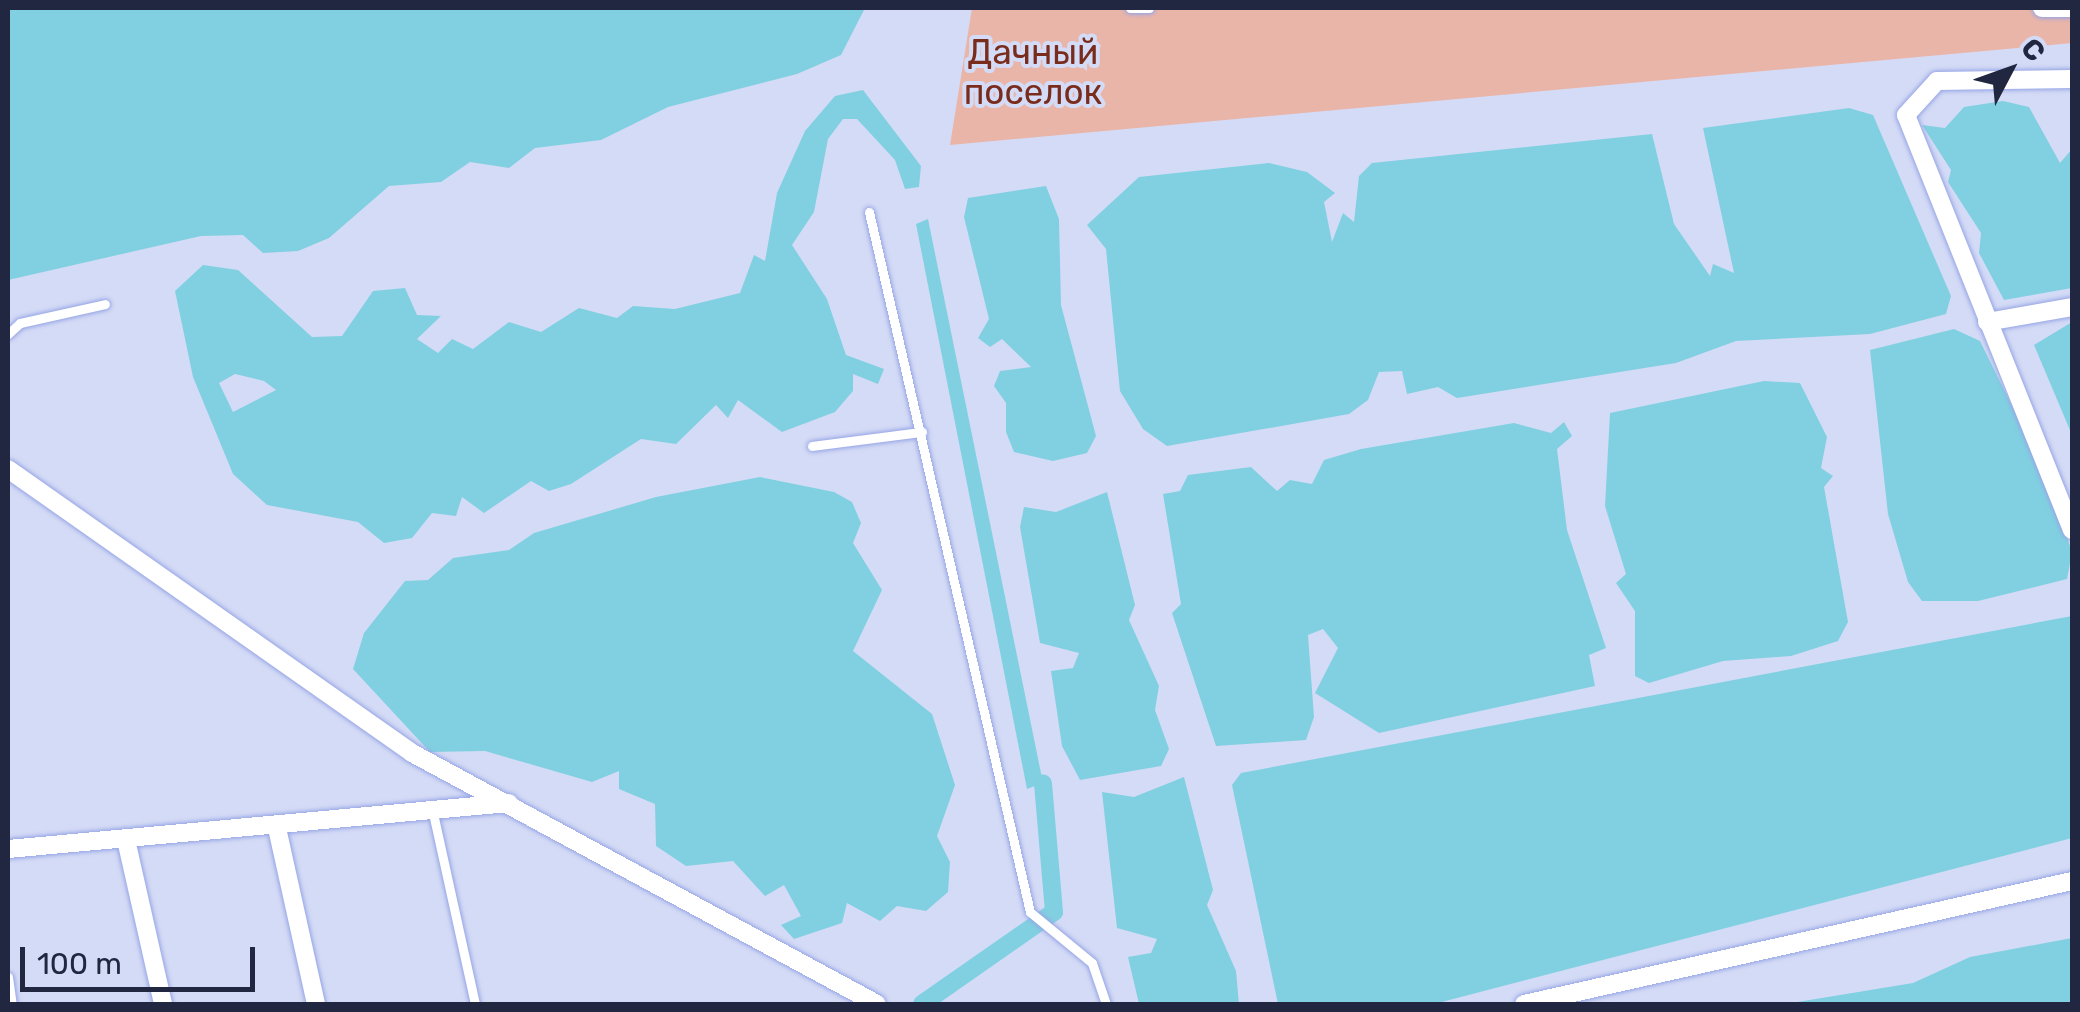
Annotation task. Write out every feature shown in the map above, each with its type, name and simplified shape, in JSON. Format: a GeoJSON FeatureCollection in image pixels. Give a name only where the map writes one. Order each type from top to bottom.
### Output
{"type":"FeatureCollection","features":[{"type":"Feature","properties":{"kind":"street"},"geometry":{"type":"LineString","coordinates":[[2042,8],[2072,8]]}},
{"type":"Feature","properties":{"kind":"street"},"geometry":{"type":"LineString","coordinates":[[2072,79],[1937,81],[1906,115],[2072,530]]}},
{"type":"Feature","properties":{"kind":"street"},"geometry":{"type":"LineString","coordinates":[[1987,322],[2072,306]]}},
{"type":"Feature","properties":{"kind":"street"},"geometry":{"type":"LineString","coordinates":[[8,469],[412,753],[877,1004]]}},
{"type":"Feature","properties":{"kind":"street"},"geometry":{"type":"LineString","coordinates":[[8,849],[127,844],[509,803]]}},
{"type":"Feature","properties":{"kind":"street"},"geometry":{"type":"LineString","coordinates":[[277,828],[316,1004]]}},
{"type":"Feature","properties":{"kind":"street"},"geometry":{"type":"LineString","coordinates":[[127,844],[163,1004]]}},
{"type":"Feature","properties":{"kind":"street"},"geometry":{"type":"LineString","coordinates":[[1524,1004],[2072,881]]}},
{"type":"Feature","properties":{"kind":"lane"},"geometry":{"type":"LineString","coordinates":[[1130,8],[1150,8]]}},
{"type":"Feature","properties":{"kind":"lane"},"geometry":{"type":"LineString","coordinates":[[869,212],[1030,912],[1092,964],[1106,1004]]}},
{"type":"Feature","properties":{"kind":"lane"},"geometry":{"type":"LineString","coordinates":[[8,334],[20,323],[105,304]]}},
{"type":"Feature","properties":{"kind":"lane"},"geometry":{"type":"LineString","coordinates":[[812,446],[922,432]]}},
{"type":"Feature","properties":{"kind":"lane"},"geometry":{"type":"LineString","coordinates":[[433,813],[475,1004]]}},
{"type":"Feature","properties":{"kind":"lane"},"geometry":{"type":"LineString","coordinates":[[8,977],[12,1004]]}},
{"type":"Feature","properties":{"kind":"green space","name":"Дачный поселок"},"geometry":{"type":"Polygon","coordinates":[[[972,8],[2072,8],[2072,43],[950,145],[972,8]]]}},
{"type":"Feature","properties":{"kind":"water"},"geometry":{"type":"Polygon","coordinates":[[[8,8],[865,8],[841,55],[797,74],[668,107],[601,140],[535,148],[509,168],[470,162],[441,182],[389,186],[329,238],[298,251],[263,253],[243,235],[201,236],[8,280],[8,8]]]}},
{"type":"Feature","properties":{"kind":"water"},"geometry":{"type":"Polygon","coordinates":[[[863,90],[921,166],[919,187],[905,189],[895,160],[857,119],[843,119],[828,139],[814,212],[792,245],[827,299],[846,355],[884,369],[878,384],[853,374],[853,391],[835,412],[782,432],[738,400],[728,418],[716,405],[676,444],[641,439],[571,484],[549,491],[531,481],[484,513],[462,497],[456,516],[432,513],[412,538],[384,543],[358,522],[267,505],[233,474],[193,377],[175,291],[203,265],[238,270],[312,337],[342,336],[373,291],[405,288],[417,315],[441,316],[417,339],[438,353],[452,339],[473,349],[509,322],[541,332],[579,308],[617,318],[633,306],[675,309],[740,293],[754,255],[765,261],[777,193],[805,131],[835,96],[863,90]],[[235,374],[219,383],[233,412],[276,390],[264,381],[235,374]]]}},
{"type":"Feature","properties":{"kind":"water"},"geometry":{"type":"Polygon","coordinates":[[[2003,101],[2029,107],[2060,163],[2072,149],[2072,288],[2004,300],[1979,253],[1981,233],[1948,182],[1951,170],[1922,125],[1945,128],[1964,107],[2003,101]]]}},
{"type":"Feature","properties":{"kind":"water"},"geometry":{"type":"Polygon","coordinates":[[[1849,108],[1873,115],[1951,296],[1946,314],[1870,334],[1736,341],[1676,363],[1457,398],[1438,387],[1407,394],[1402,371],[1379,372],[1368,400],[1349,414],[1167,446],[1143,429],[1120,391],[1106,249],[1087,225],[1139,177],[1269,163],[1307,172],[1335,193],[1324,202],[1332,242],[1343,213],[1354,222],[1359,176],[1372,163],[1652,134],[1674,224],[1710,276],[1713,264],[1734,273],[1703,128],[1849,108]]]}},
{"type":"Feature","properties":{"kind":"water"},"geometry":{"type":"Polygon","coordinates":[[[1046,186],[1059,219],[1061,305],[1096,436],[1087,453],[1053,461],[1014,452],[1006,432],[1006,403],[994,386],[1000,371],[1031,367],[1002,339],[990,347],[978,338],[989,319],[964,217],[968,198],[1046,186]]]}},
{"type":"Feature","properties":{"kind":"water"},"geometry":{"type":"Polygon","coordinates":[[[928,219],[1043,783],[1027,789],[916,224],[928,219]]]}},
{"type":"Feature","properties":{"kind":"water"},"geometry":{"type":"Polygon","coordinates":[[[2072,322],[2072,435],[2034,345],[2072,322]]]}},
{"type":"Feature","properties":{"kind":"water"},"geometry":{"type":"Polygon","coordinates":[[[1954,329],[1980,341],[2043,469],[2072,552],[2067,579],[1978,601],[1922,601],[1908,582],[1888,514],[1870,350],[1954,329]]]}},
{"type":"Feature","properties":{"kind":"water"},"geometry":{"type":"Polygon","coordinates":[[[1764,381],[1800,383],[1827,437],[1821,468],[1833,476],[1824,487],[1848,622],[1838,641],[1791,656],[1723,661],[1649,683],[1635,676],[1635,611],[1616,583],[1626,574],[1605,506],[1610,413],[1764,381]]]}},
{"type":"Feature","properties":{"kind":"water"},"geometry":{"type":"Polygon","coordinates":[[[1564,422],[1572,436],[1557,449],[1567,530],[1606,648],[1589,655],[1595,686],[1379,733],[1315,693],[1338,648],[1323,629],[1308,635],[1314,717],[1306,740],[1216,746],[1172,613],[1181,604],[1163,494],[1180,491],[1188,475],[1251,467],[1277,491],[1290,480],[1312,484],[1324,460],[1361,449],[1514,423],[1551,433],[1564,422]]]}},
{"type":"Feature","properties":{"kind":"water"},"geometry":{"type":"Polygon","coordinates":[[[760,477],[834,492],[852,502],[861,523],[853,543],[882,590],[853,651],[932,714],[955,785],[937,836],[950,862],[948,892],[926,911],[897,906],[880,921],[847,903],[842,923],[794,939],[781,925],[801,916],[784,885],[765,896],[733,861],[686,866],[656,846],[655,804],[619,789],[619,771],[592,782],[485,751],[430,752],[353,669],[364,633],[405,581],[428,580],[453,558],[509,550],[534,533],[656,497],[760,477]]]}},
{"type":"Feature","properties":{"kind":"water"},"geometry":{"type":"Polygon","coordinates":[[[1107,492],[1135,605],[1129,620],[1159,686],[1155,710],[1169,749],[1161,766],[1080,780],[1062,746],[1051,671],[1073,668],[1079,653],[1040,643],[1020,527],[1024,507],[1056,512],[1107,492]]]}},
{"type":"Feature","properties":{"kind":"water"},"geometry":{"type":"Polygon","coordinates":[[[2072,616],[2072,838],[1434,1004],[1278,1004],[1232,785],[1241,773],[2072,616]]]}},
{"type":"Feature","properties":{"kind":"water"},"geometry":{"type":"Polygon","coordinates":[[[1184,777],[1213,890],[1207,905],[1236,971],[1239,1004],[1139,1004],[1128,957],[1151,953],[1157,939],[1117,928],[1102,792],[1134,797],[1184,777]]]}},
{"type":"Feature","properties":{"kind":"water"},"geometry":{"type":"Polygon","coordinates":[[[2072,938],[2072,1004],[1785,1004],[1913,983],[1970,957],[2072,938]]]}},
{"type":"Feature","properties":{"kind":"waterway"},"geometry":{"type":"LineString","coordinates":[[922,1004],[1054,912],[1043,783]]}}]}
